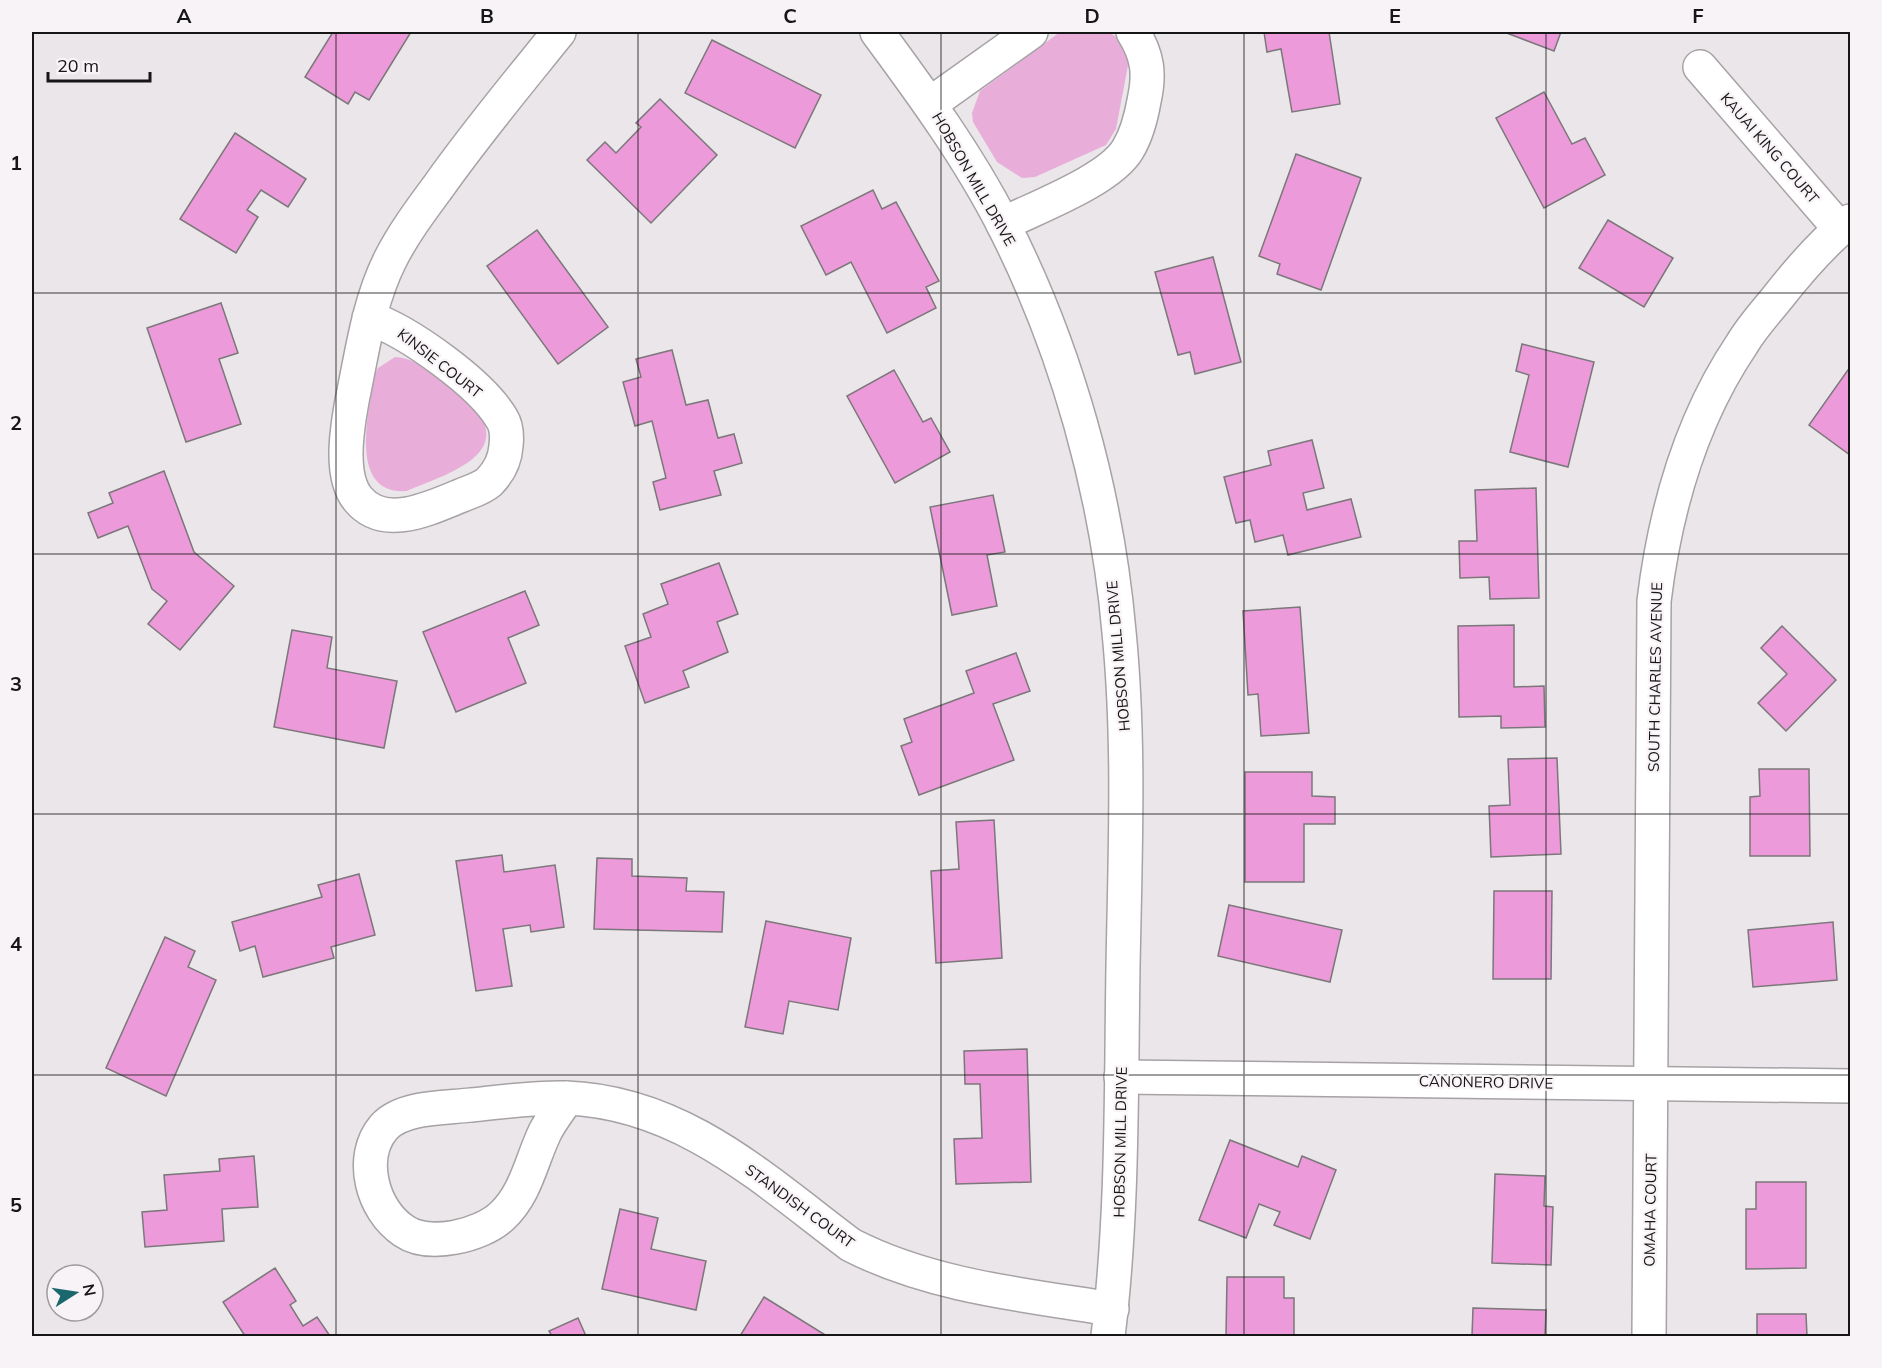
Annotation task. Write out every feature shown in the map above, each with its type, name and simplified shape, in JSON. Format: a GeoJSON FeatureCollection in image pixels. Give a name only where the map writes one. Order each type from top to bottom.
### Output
{"type":"FeatureCollection","features":[{"type":"Feature","properties":{"kind":"street","name":"KINSIE COURT"},"geometry":{"type":"LineString","coordinates":[[369,318],[407,335],[470,383],[492,404],[504,422],[507,438],[505,456],[496,474],[486,484],[428,509],[407,514],[388,516],[369,509],[357,499],[350,483],[347,464],[349,417],[369,318],[390,261],[409,227],[460,156],[559,32]]}},
{"type":"Feature","properties":{"kind":"street","name":"HOBSON MILL DRIVE"},"geometry":{"type":"LineString","coordinates":[[877,32],[930,104],[1003,224],[1034,292],[1070,393],[1087,450],[1109,553],[1119,632],[1125,742],[1119,1225],[1110,1323]]}},
{"type":"Feature","properties":{"kind":"street"},"geometry":{"type":"LineString","coordinates":[[930,104],[1031,32]]}},
{"type":"Feature","properties":{"kind":"street"},"geometry":{"type":"LineString","coordinates":[[1003,224],[1098,177],[1115,165],[1128,150],[1141,122],[1149,78],[1147,60],[1133,32]]}},
{"type":"Feature","properties":{"kind":"street","name":"KAUAI KING COURT"},"geometry":{"type":"LineString","coordinates":[[1701,67],[1845,225]]}},
{"type":"Feature","properties":{"kind":"street","name":"SOUTH CHARLES AVENUE"},"geometry":{"type":"LineString","coordinates":[[1652,1084],[1654,602],[1660,553],[1671,501],[1702,416],[1742,343],[1803,265],[1845,225]]}},
{"type":"Feature","properties":{"kind":"street","name":"CANONERO DRIVE"},"geometry":{"type":"LineString","coordinates":[[1121,1077],[1851,1086]]}},
{"type":"Feature","properties":{"kind":"street","name":"OMAHA COURT"},"geometry":{"type":"LineString","coordinates":[[1649,1336],[1652,1084]]}},
{"type":"Feature","properties":{"kind":"street","name":"STANDISH COURT"},"geometry":{"type":"LineString","coordinates":[[567,1098],[545,1132],[520,1194],[502,1216],[483,1230],[457,1238],[429,1238],[405,1232],[389,1217],[377,1198],[371,1177],[370,1156],[385,1126],[400,1117],[426,1110],[567,1098],[635,1107],[661,1116],[717,1145],[851,1245],[910,1270],[996,1290],[1110,1323]]}},
{"type":"Feature","properties":{"kind":"shaded area"},"geometry":{"type":"Polygon","coordinates":[[[1060,32],[1109,32],[1123,42],[1129,60],[1116,129],[1106,145],[1035,177],[1022,178],[997,162],[973,122],[972,113],[980,91],[1060,32]]]}},
{"type":"Feature","properties":{"kind":"shaded area"},"geometry":{"type":"Polygon","coordinates":[[[395,357],[417,363],[439,378],[478,412],[486,428],[485,442],[478,454],[467,464],[407,491],[388,489],[376,480],[369,466],[366,448],[366,429],[374,376],[378,368],[395,357]]]}},
{"type":"Feature","properties":{"kind":"building"},"geometry":{"type":"Polygon","coordinates":[[[333,32],[411,32],[369,100],[355,92],[348,104],[305,77],[333,32]]]}},
{"type":"Feature","properties":{"kind":"building"},"geometry":{"type":"Polygon","coordinates":[[[1264,32],[1329,32],[1340,104],[1292,112],[1281,49],[1267,52],[1264,32]]]}},
{"type":"Feature","properties":{"kind":"building"},"geometry":{"type":"Polygon","coordinates":[[[1504,32],[1561,32],[1554,51],[1504,32]]]}},
{"type":"Feature","properties":{"kind":"building"},"geometry":{"type":"Polygon","coordinates":[[[712,40],[821,95],[795,148],[685,93],[712,40]]]}},
{"type":"Feature","properties":{"kind":"building"},"geometry":{"type":"Polygon","coordinates":[[[1544,92],[1572,144],[1585,138],[1605,175],[1544,208],[1496,118],[1544,92]]]}},
{"type":"Feature","properties":{"kind":"building"},"geometry":{"type":"Polygon","coordinates":[[[660,99],[717,155],[651,223],[587,160],[605,142],[616,153],[641,127],[636,123],[660,99]]]}},
{"type":"Feature","properties":{"kind":"building"},"geometry":{"type":"Polygon","coordinates":[[[235,133],[306,179],[288,207],[261,190],[247,210],[258,217],[236,253],[180,219],[235,133]]]}},
{"type":"Feature","properties":{"kind":"building"},"geometry":{"type":"Polygon","coordinates":[[[1296,154],[1361,178],[1321,290],[1277,274],[1280,264],[1259,256],[1296,154]]]}},
{"type":"Feature","properties":{"kind":"building"},"geometry":{"type":"Polygon","coordinates":[[[873,190],[882,209],[896,202],[939,281],[926,287],[936,308],[887,333],[851,262],[826,275],[801,226],[873,190]]]}},
{"type":"Feature","properties":{"kind":"building"},"geometry":{"type":"Polygon","coordinates":[[[1608,220],[1673,258],[1644,307],[1579,268],[1608,220]]]}},
{"type":"Feature","properties":{"kind":"building"},"geometry":{"type":"Polygon","coordinates":[[[537,230],[608,327],[558,364],[487,266],[537,230]]]}},
{"type":"Feature","properties":{"kind":"building"},"geometry":{"type":"Polygon","coordinates":[[[1213,257],[1241,362],[1195,374],[1190,352],[1178,355],[1155,272],[1213,257]]]}},
{"type":"Feature","properties":{"kind":"building"},"geometry":{"type":"Polygon","coordinates":[[[221,303],[238,353],[219,359],[241,424],[186,442],[147,328],[221,303]]]}},
{"type":"Feature","properties":{"kind":"building"},"geometry":{"type":"Polygon","coordinates":[[[1522,344],[1594,362],[1568,467],[1510,452],[1529,375],[1516,371],[1522,344]]]}},
{"type":"Feature","properties":{"kind":"building"},"geometry":{"type":"Polygon","coordinates":[[[672,350],[686,405],[708,400],[718,438],[734,434],[742,463],[714,471],[721,495],[660,510],[653,482],[666,478],[652,421],[635,426],[623,382],[641,377],[636,359],[672,350]]]}},
{"type":"Feature","properties":{"kind":"building"},"geometry":{"type":"Polygon","coordinates":[[[1850,367],[1850,455],[1809,425],[1850,367]]]}},
{"type":"Feature","properties":{"kind":"building"},"geometry":{"type":"Polygon","coordinates":[[[894,370],[923,422],[931,418],[950,452],[895,483],[847,396],[894,370]]]}},
{"type":"Feature","properties":{"kind":"building"},"geometry":{"type":"Polygon","coordinates":[[[1312,440],[1324,488],[1303,493],[1307,510],[1351,499],[1361,537],[1288,555],[1283,535],[1255,542],[1250,520],[1236,523],[1224,477],[1271,465],[1268,451],[1312,440]]]}},
{"type":"Feature","properties":{"kind":"building"},"geometry":{"type":"Polygon","coordinates":[[[164,471],[194,552],[234,586],[180,650],[148,624],[167,601],[152,589],[128,526],[98,538],[88,513],[113,503],[109,493],[164,471]]]}},
{"type":"Feature","properties":{"kind":"building"},"geometry":{"type":"Polygon","coordinates":[[[1536,488],[1539,598],[1490,599],[1489,577],[1460,578],[1459,541],[1477,541],[1475,490],[1536,488]]]}},
{"type":"Feature","properties":{"kind":"building"},"geometry":{"type":"Polygon","coordinates":[[[993,495],[1005,552],[987,555],[997,606],[952,615],[930,507],[993,495]]]}},
{"type":"Feature","properties":{"kind":"building"},"geometry":{"type":"Polygon","coordinates":[[[719,563],[738,614],[717,622],[728,652],[683,671],[689,687],[645,703],[625,646],[651,637],[643,614],[668,604],[661,584],[719,563]]]}},
{"type":"Feature","properties":{"kind":"building"},"geometry":{"type":"Polygon","coordinates":[[[525,591],[539,625],[508,638],[526,683],[456,712],[423,632],[525,591]]]}},
{"type":"Feature","properties":{"kind":"building"},"geometry":{"type":"Polygon","coordinates":[[[1300,607],[1309,733],[1261,736],[1258,694],[1248,695],[1243,611],[1300,607]]]}},
{"type":"Feature","properties":{"kind":"building"},"geometry":{"type":"Polygon","coordinates":[[[1514,625],[1514,687],[1544,686],[1545,727],[1501,728],[1501,716],[1459,717],[1458,626],[1514,625]]]}},
{"type":"Feature","properties":{"kind":"building"},"geometry":{"type":"Polygon","coordinates":[[[1782,626],[1836,680],[1786,731],[1758,703],[1787,674],[1761,648],[1782,626]]]}},
{"type":"Feature","properties":{"kind":"building"},"geometry":{"type":"Polygon","coordinates":[[[292,630],[332,637],[327,668],[397,681],[384,748],[274,727],[292,630]]]}},
{"type":"Feature","properties":{"kind":"building"},"geometry":{"type":"Polygon","coordinates":[[[1016,653],[1030,691],[993,704],[1014,760],[919,795],[901,746],[912,742],[904,719],[974,693],[966,671],[1016,653]]]}},
{"type":"Feature","properties":{"kind":"building"},"geometry":{"type":"Polygon","coordinates":[[[1557,758],[1561,854],[1491,857],[1489,806],[1510,805],[1508,759],[1557,758]]]}},
{"type":"Feature","properties":{"kind":"building"},"geometry":{"type":"Polygon","coordinates":[[[1759,769],[1809,769],[1810,856],[1750,856],[1750,797],[1760,796],[1759,769]]]}},
{"type":"Feature","properties":{"kind":"building"},"geometry":{"type":"Polygon","coordinates":[[[1245,772],[1312,772],[1312,796],[1335,797],[1335,824],[1304,824],[1304,882],[1245,882],[1245,772]]]}},
{"type":"Feature","properties":{"kind":"building"},"geometry":{"type":"Polygon","coordinates":[[[994,820],[1002,958],[936,963],[931,871],[959,869],[956,822],[994,820]]]}},
{"type":"Feature","properties":{"kind":"building"},"geometry":{"type":"Polygon","coordinates":[[[502,855],[504,872],[555,865],[564,927],[531,932],[530,925],[503,929],[512,986],[476,991],[456,861],[502,855]]]}},
{"type":"Feature","properties":{"kind":"building"},"geometry":{"type":"Polygon","coordinates":[[[597,858],[632,859],[632,876],[687,878],[686,891],[724,892],[722,932],[594,929],[597,858]]]}},
{"type":"Feature","properties":{"kind":"building"},"geometry":{"type":"Polygon","coordinates":[[[359,874],[375,935],[331,947],[334,958],[263,977],[255,946],[240,951],[232,922],[322,897],[318,885],[359,874]]]}},
{"type":"Feature","properties":{"kind":"building"},"geometry":{"type":"Polygon","coordinates":[[[1494,891],[1552,891],[1551,979],[1493,979],[1494,891]]]}},
{"type":"Feature","properties":{"kind":"building"},"geometry":{"type":"Polygon","coordinates":[[[1229,905],[1342,930],[1330,982],[1218,956],[1229,905]]]}},
{"type":"Feature","properties":{"kind":"building"},"geometry":{"type":"Polygon","coordinates":[[[766,921],[851,938],[838,1010],[789,1001],[783,1034],[745,1027],[766,921]]]}},
{"type":"Feature","properties":{"kind":"building"},"geometry":{"type":"Polygon","coordinates":[[[1833,922],[1837,980],[1753,987],[1748,930],[1833,922]]]}},
{"type":"Feature","properties":{"kind":"building"},"geometry":{"type":"Polygon","coordinates":[[[165,937],[195,951],[188,967],[216,980],[166,1096],[106,1068],[165,937]]]}},
{"type":"Feature","properties":{"kind":"building"},"geometry":{"type":"Polygon","coordinates":[[[1027,1049],[1031,1182],[956,1184],[954,1139],[982,1138],[980,1084],[965,1084],[964,1051],[1027,1049]]]}},
{"type":"Feature","properties":{"kind":"building"},"geometry":{"type":"Polygon","coordinates":[[[1230,1140],[1298,1167],[1302,1156],[1336,1170],[1310,1239],[1274,1225],[1280,1212],[1259,1204],[1246,1238],[1199,1220],[1230,1140]]]}},
{"type":"Feature","properties":{"kind":"building"},"geometry":{"type":"Polygon","coordinates":[[[254,1156],[258,1207],[222,1209],[224,1241],[145,1247],[142,1212],[167,1210],[164,1175],[220,1171],[219,1159],[254,1156]]]}},
{"type":"Feature","properties":{"kind":"building"},"geometry":{"type":"Polygon","coordinates":[[[1495,1174],[1545,1176],[1544,1206],[1553,1207],[1551,1265],[1492,1263],[1495,1174]]]}},
{"type":"Feature","properties":{"kind":"building"},"geometry":{"type":"Polygon","coordinates":[[[1756,1182],[1806,1182],[1806,1268],[1746,1269],[1746,1209],[1756,1209],[1756,1182]]]}},
{"type":"Feature","properties":{"kind":"building"},"geometry":{"type":"Polygon","coordinates":[[[620,1209],[658,1218],[651,1249],[706,1261],[696,1310],[602,1289],[620,1209]]]}},
{"type":"Feature","properties":{"kind":"building"},"geometry":{"type":"Polygon","coordinates":[[[275,1268],[296,1301],[290,1305],[303,1326],[317,1317],[330,1336],[245,1336],[223,1302],[275,1268]]]}},
{"type":"Feature","properties":{"kind":"building"},"geometry":{"type":"Polygon","coordinates":[[[1227,1277],[1284,1277],[1284,1298],[1294,1298],[1294,1336],[1226,1336],[1227,1277]]]}},
{"type":"Feature","properties":{"kind":"building"},"geometry":{"type":"Polygon","coordinates":[[[764,1297],[827,1336],[740,1336],[764,1297]]]}},
{"type":"Feature","properties":{"kind":"building"},"geometry":{"type":"Polygon","coordinates":[[[1473,1308],[1546,1310],[1545,1336],[1472,1336],[1473,1308]]]}},
{"type":"Feature","properties":{"kind":"building"},"geometry":{"type":"Polygon","coordinates":[[[1757,1314],[1806,1314],[1807,1336],[1757,1336],[1757,1314]]]}},
{"type":"Feature","properties":{"kind":"building"},"geometry":{"type":"Polygon","coordinates":[[[578,1318],[586,1336],[552,1336],[549,1331],[578,1318]]]}}]}
